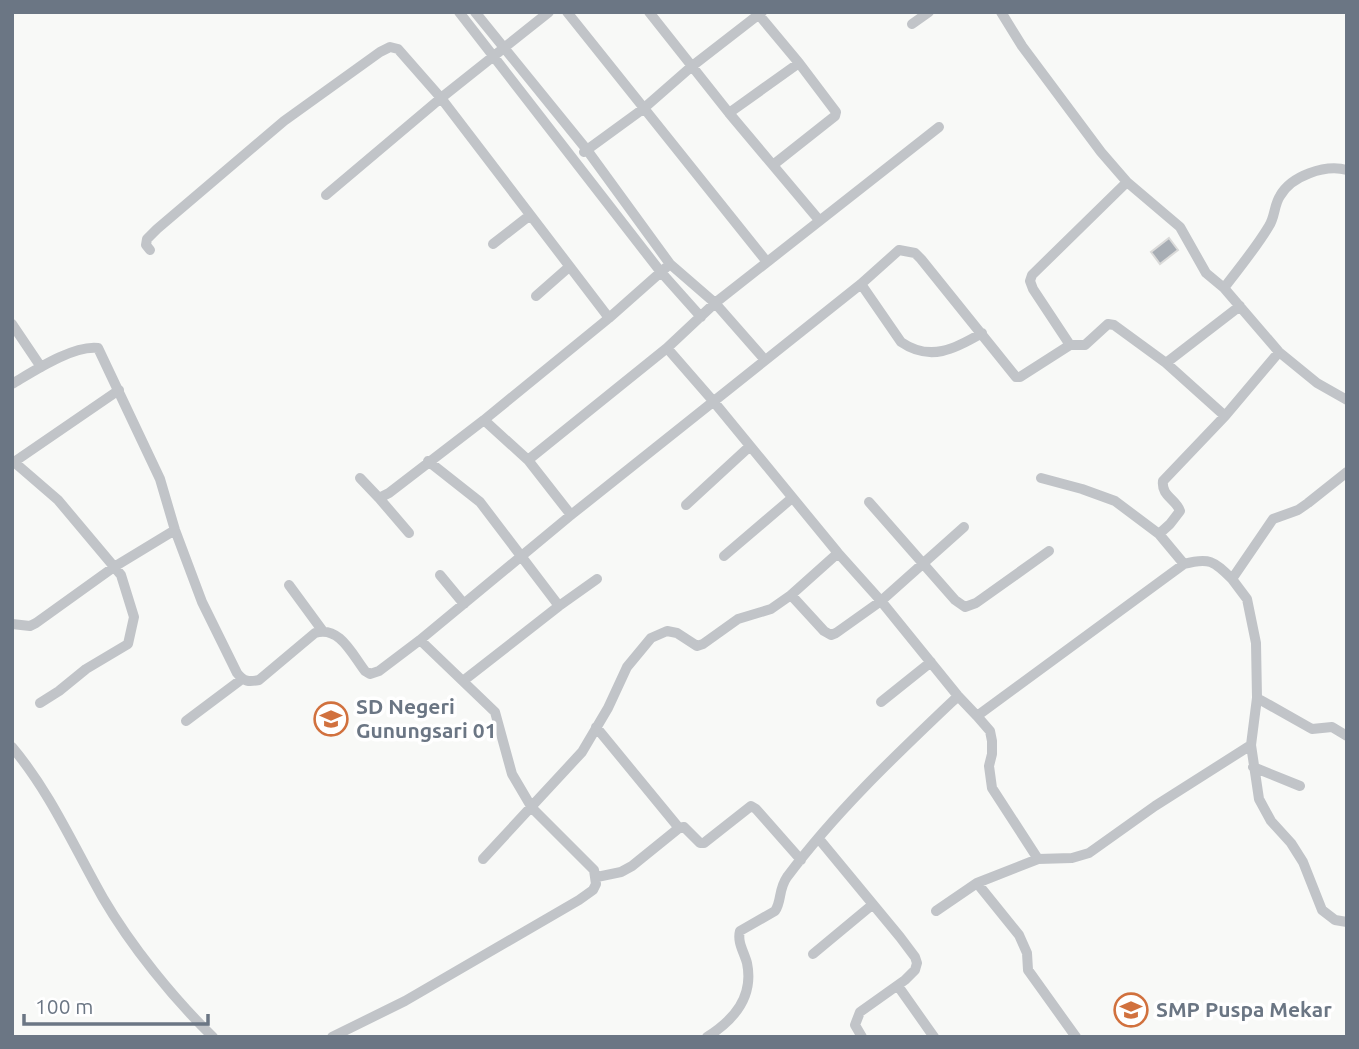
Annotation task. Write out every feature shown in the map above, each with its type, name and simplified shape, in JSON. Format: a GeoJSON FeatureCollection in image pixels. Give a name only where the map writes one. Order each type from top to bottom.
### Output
{"type":"FeatureCollection","features":[{"type":"Feature","properties":{"kind":"street"},"geometry":{"type":"LineString","coordinates":[[459,12],[660,271],[701,317]]}},
{"type":"Feature","properties":{"kind":"street"},"geometry":{"type":"LineString","coordinates":[[475,12],[587,150],[670,264],[715,303],[765,360]]}},
{"type":"Feature","properties":{"kind":"street"},"geometry":{"type":"LineString","coordinates":[[326,195],[549,12]]}},
{"type":"Feature","properties":{"kind":"street"},"geometry":{"type":"LineString","coordinates":[[567,12],[767,262]]}},
{"type":"Feature","properties":{"kind":"street"},"geometry":{"type":"LineString","coordinates":[[649,12],[691,67],[819,220]]}},
{"type":"Feature","properties":{"kind":"street"},"geometry":{"type":"LineString","coordinates":[[912,24],[929,12]]}},
{"type":"Feature","properties":{"kind":"street"},"geometry":{"type":"LineString","coordinates":[[1001,12],[1021,46],[1101,152],[1128,182],[1180,227],[1206,273],[1224,288],[1279,352],[1317,383],[1347,400]]}},
{"type":"Feature","properties":{"kind":"street"},"geometry":{"type":"LineString","coordinates":[[573,160],[643,109],[691,67],[760,14],[836,112],[835,116],[773,165]]}},
{"type":"Feature","properties":{"kind":"street"},"geometry":{"type":"LineString","coordinates":[[150,250],[146,245],[157,229],[284,121],[390,47],[398,49],[441,98],[609,318]]}},
{"type":"Feature","properties":{"kind":"street"},"geometry":{"type":"LineString","coordinates":[[729,113],[799,63]]}},
{"type":"Feature","properties":{"kind":"street"},"geometry":{"type":"LineString","coordinates":[[528,460],[667,348],[715,303],[939,127]]}},
{"type":"Feature","properties":{"kind":"street"},"geometry":{"type":"LineString","coordinates":[[1224,288],[1270,225],[1280,194],[1287,187],[1321,169],[1347,170]]}},
{"type":"Feature","properties":{"kind":"street"},"geometry":{"type":"LineString","coordinates":[[1070,345],[1033,289],[1030,281],[1032,275],[1128,182]]}},
{"type":"Feature","properties":{"kind":"street"},"geometry":{"type":"LineString","coordinates":[[493,244],[529,216]]}},
{"type":"Feature","properties":{"kind":"street"},"geometry":{"type":"LineString","coordinates":[[12,384],[83,348],[98,348],[160,479],[202,601],[242,679],[250,682],[259,680],[322,630],[331,631],[340,638],[365,671],[370,674],[379,671],[861,284],[899,250],[915,254],[921,259],[1016,377],[1070,345],[1085,345],[1108,324],[1114,325],[1166,363],[1225,416]]}},
{"type":"Feature","properties":{"kind":"street"},"geometry":{"type":"LineString","coordinates":[[379,499],[484,420],[609,318],[670,264]]}},
{"type":"Feature","properties":{"kind":"street"},"geometry":{"type":"LineString","coordinates":[[536,296],[569,267]]}},
{"type":"Feature","properties":{"kind":"street"},"geometry":{"type":"LineString","coordinates":[[861,284],[901,342],[910,348],[924,352],[947,352],[982,333]]}},
{"type":"Feature","properties":{"kind":"street"},"geometry":{"type":"LineString","coordinates":[[1166,363],[1240,306]]}},
{"type":"Feature","properties":{"kind":"street"},"geometry":{"type":"LineString","coordinates":[[12,324],[41,367]]}},
{"type":"Feature","properties":{"kind":"street"},"geometry":{"type":"LineString","coordinates":[[667,348],[990,731],[992,754],[989,766],[992,788],[1038,859]]}},
{"type":"Feature","properties":{"kind":"street"},"geometry":{"type":"LineString","coordinates":[[1160,534],[1180,511],[1164,492],[1163,481],[1225,416],[1279,352]]}},
{"type":"Feature","properties":{"kind":"street"},"geometry":{"type":"LineString","coordinates":[[40,703],[86,669],[128,644],[134,624],[133,609],[121,575],[58,500],[13,463],[119,390]]}},
{"type":"Feature","properties":{"kind":"street"},"geometry":{"type":"LineString","coordinates":[[484,420],[528,460],[571,515]]}},
{"type":"Feature","properties":{"kind":"street"},"geometry":{"type":"LineString","coordinates":[[686,505],[749,447]]}},
{"type":"Feature","properties":{"kind":"street"},"geometry":{"type":"LineString","coordinates":[[428,461],[480,502],[559,606]]}},
{"type":"Feature","properties":{"kind":"street"},"geometry":{"type":"LineString","coordinates":[[1232,579],[1273,519],[1298,510],[1347,472]]}},
{"type":"Feature","properties":{"kind":"street"},"geometry":{"type":"LineString","coordinates":[[360,478],[409,533]]}},
{"type":"Feature","properties":{"kind":"street"},"geometry":{"type":"LineString","coordinates":[[1041,478],[1115,501],[1160,534],[1184,564]]}},
{"type":"Feature","properties":{"kind":"street"},"geometry":{"type":"LineString","coordinates":[[724,556],[792,498]]}},
{"type":"Feature","properties":{"kind":"street"},"geometry":{"type":"LineString","coordinates":[[869,502],[955,600],[965,607],[976,603],[1049,551]]}},
{"type":"Feature","properties":{"kind":"street"},"geometry":{"type":"LineString","coordinates":[[791,595],[824,631],[831,635],[881,601],[964,527]]}},
{"type":"Feature","properties":{"kind":"street"},"geometry":{"type":"LineString","coordinates":[[12,624],[30,626],[36,623],[114,567],[176,530]]}},
{"type":"Feature","properties":{"kind":"street"},"geometry":{"type":"LineString","coordinates":[[484,859],[582,752],[627,667],[651,638],[667,631],[677,633],[697,646],[703,644],[738,619],[771,609],[838,553]]}},
{"type":"Feature","properties":{"kind":"street"},"geometry":{"type":"LineString","coordinates":[[977,716],[1184,564],[1206,560],[1221,568],[1247,599],[1252,616],[1256,643],[1257,698],[1251,746],[1259,799],[1271,821],[1303,862],[1322,910],[1335,920],[1347,922]]}},
{"type":"Feature","properties":{"kind":"street"},"geometry":{"type":"LineString","coordinates":[[440,575],[464,604]]}},
{"type":"Feature","properties":{"kind":"street"},"geometry":{"type":"LineString","coordinates":[[463,681],[597,579]]}},
{"type":"Feature","properties":{"kind":"street"},"geometry":{"type":"LineString","coordinates":[[289,585],[322,630]]}},
{"type":"Feature","properties":{"kind":"street"},"geometry":{"type":"LineString","coordinates":[[332,1037],[405,1001],[579,900],[593,890],[596,884],[594,870],[532,808],[512,774],[495,712],[420,640]]}},
{"type":"Feature","properties":{"kind":"street"},"geometry":{"type":"LineString","coordinates":[[881,702],[931,662]]}},
{"type":"Feature","properties":{"kind":"street"},"geometry":{"type":"LineString","coordinates":[[186,721],[242,679]]}},
{"type":"Feature","properties":{"kind":"street"},"geometry":{"type":"LineString","coordinates":[[707,1037],[726,1025],[738,1011],[744,998],[748,966],[739,939],[740,931],[775,911],[780,888],[801,860],[860,792],[958,696]]}},
{"type":"Feature","properties":{"kind":"street"},"geometry":{"type":"LineString","coordinates":[[1257,698],[1312,729],[1332,727],[1347,736]]}},
{"type":"Feature","properties":{"kind":"street"},"geometry":{"type":"LineString","coordinates":[[596,727],[679,828]]}},
{"type":"Feature","properties":{"kind":"street"},"geometry":{"type":"LineString","coordinates":[[936,911],[977,883],[1038,859],[1072,858],[1089,853],[1155,806],[1251,746]]}},
{"type":"Feature","properties":{"kind":"street"},"geometry":{"type":"LineString","coordinates":[[12,747],[30,767],[52,803],[105,902],[153,970],[213,1037]]}},
{"type":"Feature","properties":{"kind":"street"},"geometry":{"type":"LineString","coordinates":[[1253,767],[1300,786]]}},
{"type":"Feature","properties":{"kind":"street"},"geometry":{"type":"LineString","coordinates":[[597,877],[621,872],[632,866],[679,828],[684,827],[700,843],[704,843],[751,806],[801,860]]}},
{"type":"Feature","properties":{"kind":"street"},"geometry":{"type":"LineString","coordinates":[[819,839],[915,957],[915,970],[856,1017],[855,1024],[862,1037]]}},
{"type":"Feature","properties":{"kind":"street"},"geometry":{"type":"LineString","coordinates":[[977,883],[1018,935],[1027,953],[1028,970],[1076,1037]]}},
{"type":"Feature","properties":{"kind":"street"},"geometry":{"type":"LineString","coordinates":[[813,954],[872,905]]}},
{"type":"Feature","properties":{"kind":"street"},"geometry":{"type":"LineString","coordinates":[[898,986],[934,1037]]}},
{"type":"Feature","properties":{"kind":"building"},"geometry":{"type":"Polygon","coordinates":[[[1169,238],[1178,250],[1160,264],[1151,252],[1169,238]]]}},
{"type":"Feature","properties":{"kind":"place","name":"SD Negeri Gunungsari 01"},"geometry":{"type":"Point","coordinates":[331,719]}},
{"type":"Feature","properties":{"kind":"place","name":"SMP Puspa Mekar"},"geometry":{"type":"Point","coordinates":[1131,1010]}}]}
